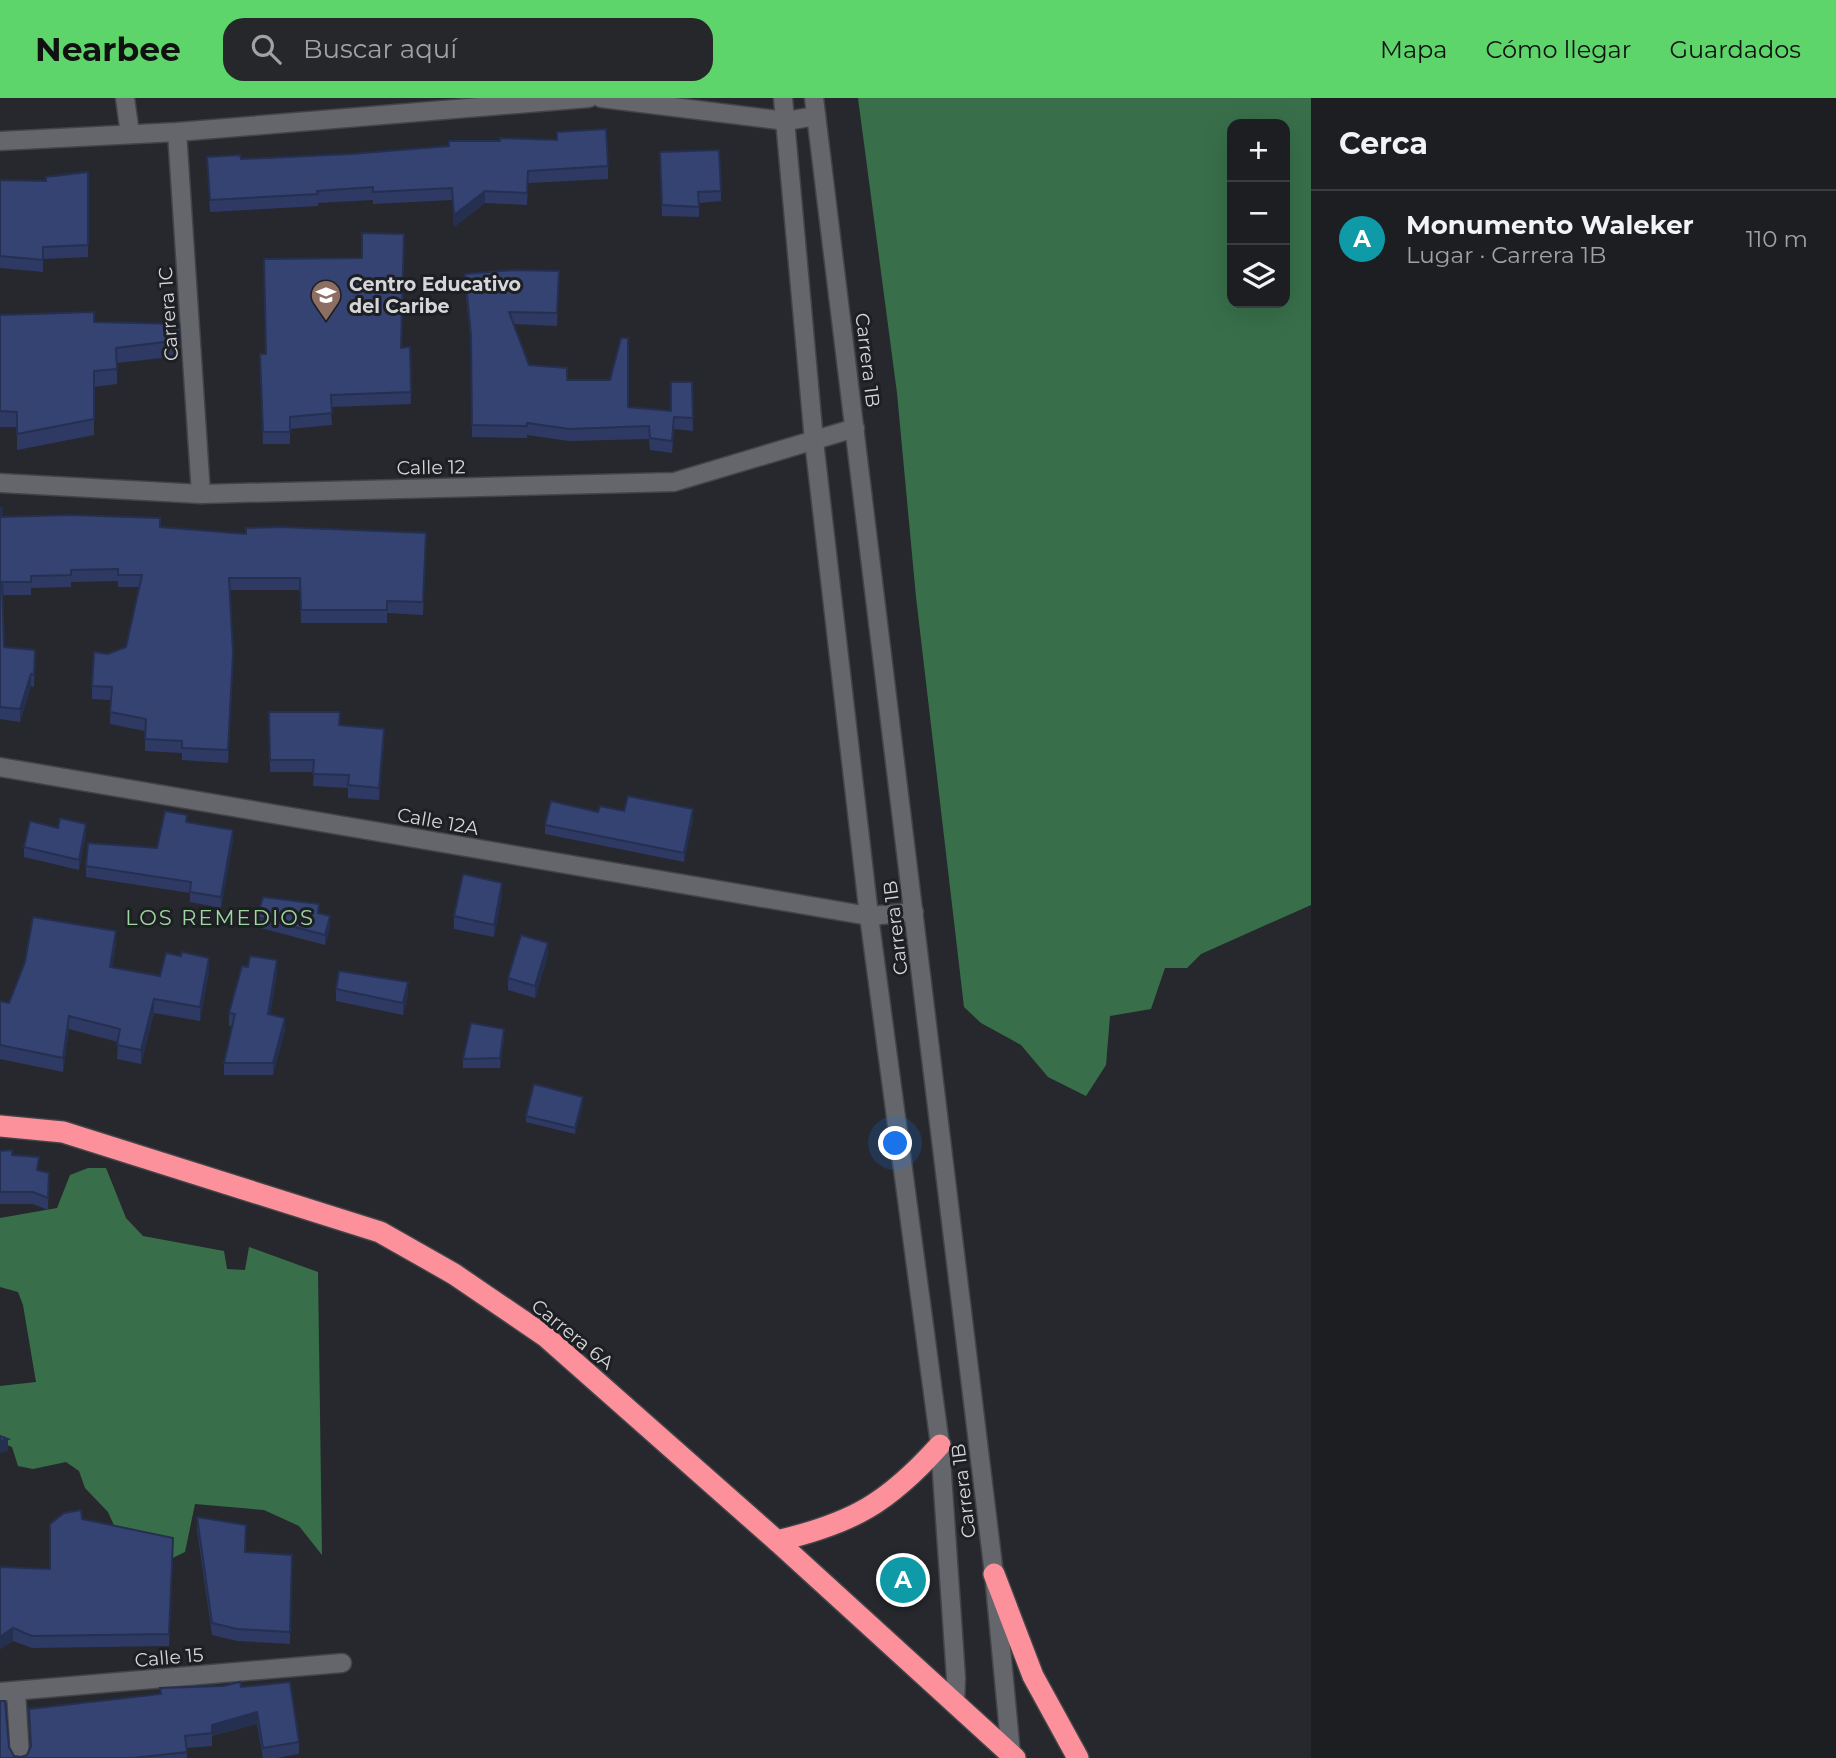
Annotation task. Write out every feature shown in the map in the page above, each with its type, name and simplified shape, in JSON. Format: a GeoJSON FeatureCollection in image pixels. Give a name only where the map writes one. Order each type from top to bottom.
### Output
{"type":"FeatureCollection","features":[{"type":"Feature","properties":{"kind":"highway","name":"Carrera 6A"},"geometry":{"type":"LineString","coordinates":[[0,1126],[63,1132],[380,1233],[454,1274],[545,1336],[777,1541],[1013,1756]]}},
{"type":"Feature","properties":{"kind":"highway"},"geometry":{"type":"LineString","coordinates":[[777,1541],[825,1530],[868,1510],[908,1481],[940,1445]]}},
{"type":"Feature","properties":{"kind":"highway"},"geometry":{"type":"LineString","coordinates":[[994,1574],[1033,1675],[1078,1758]]}},
{"type":"Feature","properties":{"kind":"street"},"geometry":{"type":"LineString","coordinates":[[125,98],[131,134]]}},
{"type":"Feature","properties":{"kind":"street"},"geometry":{"type":"LineString","coordinates":[[0,141],[177,132],[589,98]]}},
{"type":"Feature","properties":{"kind":"street"},"geometry":{"type":"LineString","coordinates":[[601,98],[786,121],[815,107]]}},
{"type":"Feature","properties":{"kind":"street","name":"Carrera 1B"},"geometry":{"type":"LineString","coordinates":[[783,98],[814,441],[869,916],[940,1445],[957,1678],[955,1704]]}},
{"type":"Feature","properties":{"kind":"street","name":"Carrera 1B"},"geometry":{"type":"LineString","coordinates":[[815,107],[994,1574],[1013,1756]]}},
{"type":"Feature","properties":{"kind":"street","name":"Carrera 1C"},"geometry":{"type":"LineString","coordinates":[[177,132],[201,494]]}},
{"type":"Feature","properties":{"kind":"street","name":"Calle 12"},"geometry":{"type":"LineString","coordinates":[[0,482],[201,494],[674,482],[855,428]]}},
{"type":"Feature","properties":{"kind":"street","name":"Calle 12A"},"geometry":{"type":"LineString","coordinates":[[0,766],[869,916],[914,912]]}},
{"type":"Feature","properties":{"kind":"street","name":"Calle 15"},"geometry":{"type":"LineString","coordinates":[[8,1692],[342,1663]]}},
{"type":"Feature","properties":{"kind":"street"},"geometry":{"type":"LineString","coordinates":[[8,1692],[20,1758]]}},
{"type":"Feature","properties":{"kind":"green space"},"geometry":{"type":"Polygon","coordinates":[[[858,98],[1311,98],[1311,905],[1201,954],[1187,968],[1165,968],[1151,1009],[1110,1016],[1106,1065],[1086,1096],[1048,1077],[1021,1045],[981,1023],[964,1007],[916,597],[897,393],[858,98]]]}},
{"type":"Feature","properties":{"kind":"green space"},"geometry":{"type":"Polygon","coordinates":[[[88,1168],[106,1168],[126,1218],[143,1236],[224,1251],[227,1269],[245,1270],[249,1247],[318,1272],[322,1555],[299,1526],[264,1510],[195,1504],[185,1552],[162,1563],[117,1532],[108,1512],[85,1488],[79,1471],[66,1462],[33,1469],[18,1466],[12,1447],[0,1442],[0,1386],[36,1382],[23,1305],[18,1292],[0,1287],[0,1218],[57,1208],[70,1175],[88,1168]]]}},
{"type":"Feature","properties":{"kind":"building"},"geometry":{"type":"Polygon","coordinates":[[[606,129],[608,166],[528,171],[527,193],[485,191],[454,215],[452,188],[373,192],[373,187],[317,191],[318,194],[210,200],[207,157],[240,155],[241,159],[351,154],[449,146],[449,141],[500,141],[500,138],[557,140],[557,132],[606,129]]]}},
{"type":"Feature","properties":{"kind":"building"},"geometry":{"type":"Polygon","coordinates":[[[719,150],[721,191],[698,192],[699,207],[662,205],[660,152],[719,150]]]}},
{"type":"Feature","properties":{"kind":"building"},"geometry":{"type":"Polygon","coordinates":[[[88,172],[88,245],[43,247],[43,260],[0,256],[0,180],[46,181],[46,177],[88,172]]]}},
{"type":"Feature","properties":{"kind":"building"},"geometry":{"type":"Polygon","coordinates":[[[362,233],[404,234],[401,348],[410,347],[411,392],[331,395],[332,413],[290,417],[290,432],[263,432],[260,354],[266,354],[264,259],[362,258],[362,233]]]}},
{"type":"Feature","properties":{"kind":"building"},"geometry":{"type":"Polygon","coordinates":[[[514,270],[559,271],[557,313],[509,312],[529,365],[567,368],[567,380],[610,380],[621,338],[628,338],[628,407],[671,411],[671,382],[692,382],[693,418],[674,417],[672,441],[650,438],[649,426],[569,429],[527,423],[527,426],[472,425],[471,335],[465,274],[514,270]]]}},
{"type":"Feature","properties":{"kind":"building"},"geometry":{"type":"Polygon","coordinates":[[[94,312],[94,322],[179,324],[180,340],[116,348],[117,369],[94,371],[94,419],[17,434],[17,412],[0,411],[0,315],[94,312]]]}},
{"type":"Feature","properties":{"kind":"building"},"geometry":{"type":"Polygon","coordinates":[[[0,507],[1,517],[70,515],[160,518],[160,527],[246,534],[246,528],[280,527],[426,533],[423,602],[387,601],[387,610],[301,610],[300,578],[229,578],[233,653],[228,750],[182,748],[182,741],[145,739],[146,719],[110,712],[112,687],[92,686],[94,652],[108,654],[126,647],[142,575],[118,575],[118,569],[71,570],[71,575],[31,576],[31,582],[2,582],[4,647],[35,650],[34,675],[31,674],[20,709],[0,707],[0,507]]]}},
{"type":"Feature","properties":{"kind":"building"},"geometry":{"type":"Polygon","coordinates":[[[269,712],[340,712],[339,725],[384,729],[379,788],[348,785],[349,775],[313,774],[314,760],[270,760],[269,712]]]}},
{"type":"Feature","properties":{"kind":"building"},"geometry":{"type":"Polygon","coordinates":[[[628,796],[693,809],[684,853],[545,825],[551,801],[598,812],[600,806],[624,811],[628,796]]]}},
{"type":"Feature","properties":{"kind":"building"},"geometry":{"type":"Polygon","coordinates":[[[165,811],[187,815],[186,822],[233,830],[221,897],[190,892],[191,882],[86,866],[88,843],[157,848],[165,811]]]}},
{"type":"Feature","properties":{"kind":"building"},"geometry":{"type":"Polygon","coordinates":[[[60,818],[86,824],[79,860],[24,847],[30,821],[58,828],[60,818]]]}},
{"type":"Feature","properties":{"kind":"building"},"geometry":{"type":"Polygon","coordinates":[[[463,874],[502,883],[494,925],[454,916],[463,874]]]}},
{"type":"Feature","properties":{"kind":"building"},"geometry":{"type":"Polygon","coordinates":[[[263,897],[319,904],[318,913],[330,916],[325,935],[257,917],[263,897]]]}},
{"type":"Feature","properties":{"kind":"building"},"geometry":{"type":"Polygon","coordinates":[[[33,917],[116,931],[110,967],[160,976],[166,953],[181,956],[182,952],[209,958],[200,1007],[154,999],[141,1050],[117,1045],[120,1029],[69,1016],[63,1058],[0,1045],[0,1001],[9,1003],[25,962],[33,917]]]}},
{"type":"Feature","properties":{"kind":"building"},"geometry":{"type":"Polygon","coordinates":[[[521,935],[548,943],[535,986],[508,978],[521,935]]]}},
{"type":"Feature","properties":{"kind":"building"},"geometry":{"type":"Polygon","coordinates":[[[250,956],[277,960],[268,1014],[285,1018],[273,1063],[224,1063],[235,1014],[229,1013],[242,966],[248,967],[250,956]]]}},
{"type":"Feature","properties":{"kind":"building"},"geometry":{"type":"Polygon","coordinates":[[[339,971],[408,982],[403,1003],[336,989],[339,971]]]}},
{"type":"Feature","properties":{"kind":"building"},"geometry":{"type":"Polygon","coordinates":[[[471,1023],[504,1029],[500,1058],[463,1059],[471,1023]]]}},
{"type":"Feature","properties":{"kind":"building"},"geometry":{"type":"Polygon","coordinates":[[[534,1084],[583,1097],[575,1128],[526,1116],[534,1084]]]}},
{"type":"Feature","properties":{"kind":"building"},"geometry":{"type":"Polygon","coordinates":[[[12,1150],[12,1155],[39,1157],[37,1170],[49,1173],[48,1198],[33,1192],[0,1192],[0,1151],[12,1150]]]}},
{"type":"Feature","properties":{"kind":"building"},"geometry":{"type":"Polygon","coordinates":[[[81,1510],[82,1519],[173,1538],[169,1634],[32,1636],[13,1628],[0,1637],[0,1567],[50,1569],[50,1524],[64,1513],[81,1510]]]}},
{"type":"Feature","properties":{"kind":"building"},"geometry":{"type":"Polygon","coordinates":[[[197,1517],[246,1525],[245,1552],[292,1555],[290,1632],[237,1629],[212,1623],[197,1517]]]}},
{"type":"Feature","properties":{"kind":"building"},"geometry":{"type":"Polygon","coordinates":[[[240,1682],[241,1687],[290,1682],[299,1742],[263,1748],[257,1712],[212,1725],[212,1733],[185,1736],[187,1752],[133,1758],[0,1758],[0,1701],[5,1701],[9,1747],[14,1756],[21,1757],[27,1755],[31,1746],[29,1709],[161,1694],[160,1688],[223,1686],[240,1682]]]}},
{"type":"Feature","properties":{"kind":"place","name":"Centro Educativo del Caribe"},"geometry":{"type":"Point","coordinates":[326,322]}},
{"type":"Feature","properties":{"kind":"place","name":"Monumento Waleker"},"geometry":{"type":"Point","coordinates":[903,1580]}},
{"type":"Feature","properties":{"kind":"district","name":"LOS REMEDIOS"},"geometry":{"type":"Point","coordinates":[220,918]}}]}
